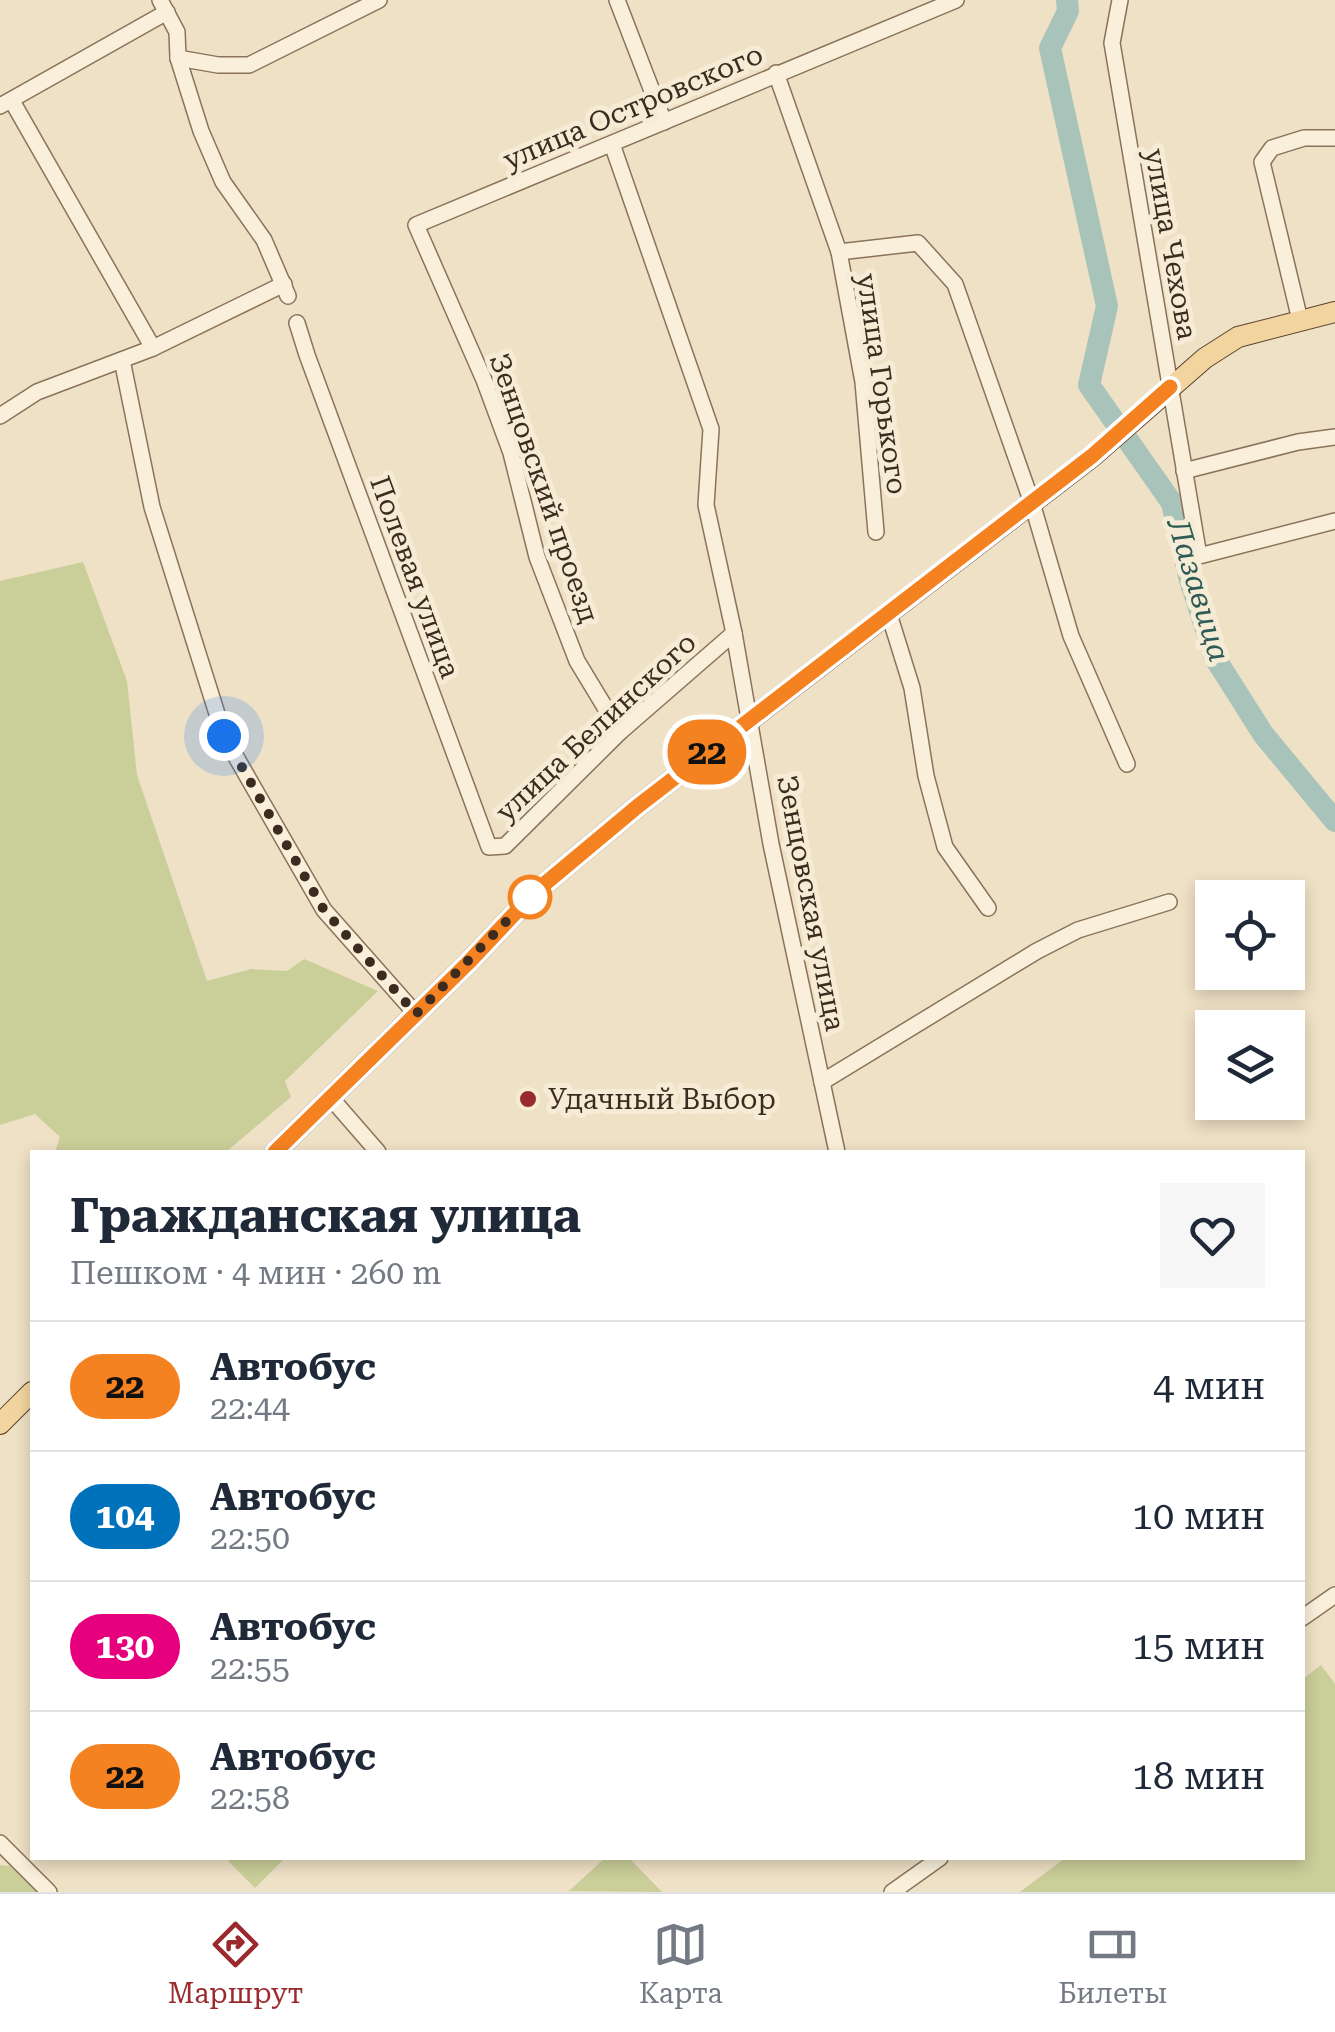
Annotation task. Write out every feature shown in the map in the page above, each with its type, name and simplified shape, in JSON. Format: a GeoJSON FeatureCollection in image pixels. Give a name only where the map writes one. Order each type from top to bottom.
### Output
{"type":"FeatureCollection","features":[{"type":"Feature","properties":{"kind":"main road"},"geometry":{"type":"LineString","coordinates":[[277,1150],[535,892],[638,806],[1092,456],[1205,358],[1238,336],[1335,312]]}},
{"type":"Feature","properties":{"kind":"main road"},"geometry":{"type":"LineString","coordinates":[[0,1424],[30,1394]]}},
{"type":"Feature","properties":{"kind":"street"},"geometry":{"type":"LineString","coordinates":[[178,58],[248,65],[379,0]]}},
{"type":"Feature","properties":{"kind":"street"},"geometry":{"type":"LineString","coordinates":[[616,0],[664,122]]}},
{"type":"Feature","properties":{"kind":"street","name":"улица Островского"},"geometry":{"type":"LineString","coordinates":[[454,311],[416,225],[956,0]]}},
{"type":"Feature","properties":{"kind":"street","name":"улица Чехова"},"geometry":{"type":"LineString","coordinates":[[1120,0],[1112,43],[1199,556],[1335,521]]}},
{"type":"Feature","properties":{"kind":"street"},"geometry":{"type":"LineString","coordinates":[[0,416],[36,392],[153,348],[286,290],[264,240],[224,182],[201,131],[178,58],[176,32],[164,6],[6,104],[153,348]]}},
{"type":"Feature","properties":{"kind":"street","name":"улица Горького"},"geometry":{"type":"LineString","coordinates":[[776,74],[839,252],[863,382],[876,532]]}},
{"type":"Feature","properties":{"kind":"street"},"geometry":{"type":"LineString","coordinates":[[1300,320],[1262,162],[1272,148],[1304,138],[1335,138]]}},
{"type":"Feature","properties":{"kind":"street","name":"Зенцовская улица"},"geometry":{"type":"LineString","coordinates":[[612,144],[711,428],[706,504],[734,633],[771,844],[837,1150]]}},
{"type":"Feature","properties":{"kind":"street"},"geometry":{"type":"LineString","coordinates":[[839,252],[918,242],[955,284],[1032,503],[1071,636],[1127,764]]}},
{"type":"Feature","properties":{"kind":"street","name":"Зенцовский проезд"},"geometry":{"type":"LineString","coordinates":[[454,311],[511,453],[537,557],[577,661],[620,732]]}},
{"type":"Feature","properties":{"kind":"street","name":"Полевая улица"},"geometry":{"type":"LineString","coordinates":[[297,323],[489,848]]}},
{"type":"Feature","properties":{"kind":"street"},"geometry":{"type":"LineString","coordinates":[[122,360],[152,507],[224,736],[324,910],[416,1014]]}},
{"type":"Feature","properties":{"kind":"street"},"geometry":{"type":"LineString","coordinates":[[1184,471],[1298,442],[1335,437]]}},
{"type":"Feature","properties":{"kind":"street"},"geometry":{"type":"LineString","coordinates":[[889,614],[912,688],[926,776],[945,847],[988,908]]}},
{"type":"Feature","properties":{"kind":"street","name":"улица Белинского"},"geometry":{"type":"LineString","coordinates":[[489,848],[506,846],[620,732],[734,633]]}},
{"type":"Feature","properties":{"kind":"street"},"geometry":{"type":"LineString","coordinates":[[822,1082],[1037,950],[1078,930],[1169,902]]}},
{"type":"Feature","properties":{"kind":"street"},"geometry":{"type":"LineString","coordinates":[[331,1098],[376,1150]]}},
{"type":"Feature","properties":{"kind":"street"},"geometry":{"type":"LineString","coordinates":[[1305,1616],[1335,1595]]}},
{"type":"Feature","properties":{"kind":"street"},"geometry":{"type":"LineString","coordinates":[[0,1844],[49,1892]]}},
{"type":"Feature","properties":{"kind":"street"},"geometry":{"type":"LineString","coordinates":[[892,1892],[937,1860]]}},
{"type":"Feature","properties":{"kind":"green space"},"geometry":{"type":"Polygon","coordinates":[[[83,562],[127,681],[137,775],[207,981],[251,969],[287,971],[304,959],[378,991],[285,1081],[291,1097],[228,1150],[56,1150],[60,1137],[35,1114],[0,1125],[0,581],[83,562]]]}},
{"type":"Feature","properties":{"kind":"green space"},"geometry":{"type":"Polygon","coordinates":[[[1321,1665],[1335,1684],[1335,1892],[1020,1892],[1062,1860],[1305,1860],[1305,1677],[1321,1665]]]}},
{"type":"Feature","properties":{"kind":"green space"},"geometry":{"type":"Polygon","coordinates":[[[229,1860],[283,1860],[255,1888],[229,1860]]]}},
{"type":"Feature","properties":{"kind":"green space"},"geometry":{"type":"Polygon","coordinates":[[[603,1860],[631,1860],[662,1892],[569,1891],[603,1860]]]}},
{"type":"Feature","properties":{"kind":"green space"},"geometry":{"type":"Polygon","coordinates":[[[0,1865],[10,1866],[37,1892],[0,1892],[0,1865]]]}},
{"type":"Feature","properties":{"kind":"waterway","name":"Лазавица"},"geometry":{"type":"LineString","coordinates":[[1067,0],[1068,11],[1050,48],[1107,306],[1089,385],[1172,503],[1190,580],[1215,658],[1263,734],[1335,821]]}},
{"type":"Feature","properties":{"kind":"bus line","name":"22"},"geometry":{"type":"LineString","coordinates":[[277,1150],[535,892],[638,806],[1092,456],[1170,387]]}},
{"type":"Feature","properties":{"kind":"place","name":"Удачный Выбор"},"geometry":{"type":"Point","coordinates":[528,1099]}},
{"type":"Feature","properties":{"kind":"route"},"geometry":{"type":"LineString","coordinates":[[224,736],[324,910],[416,1014],[530,897]]}}]}
